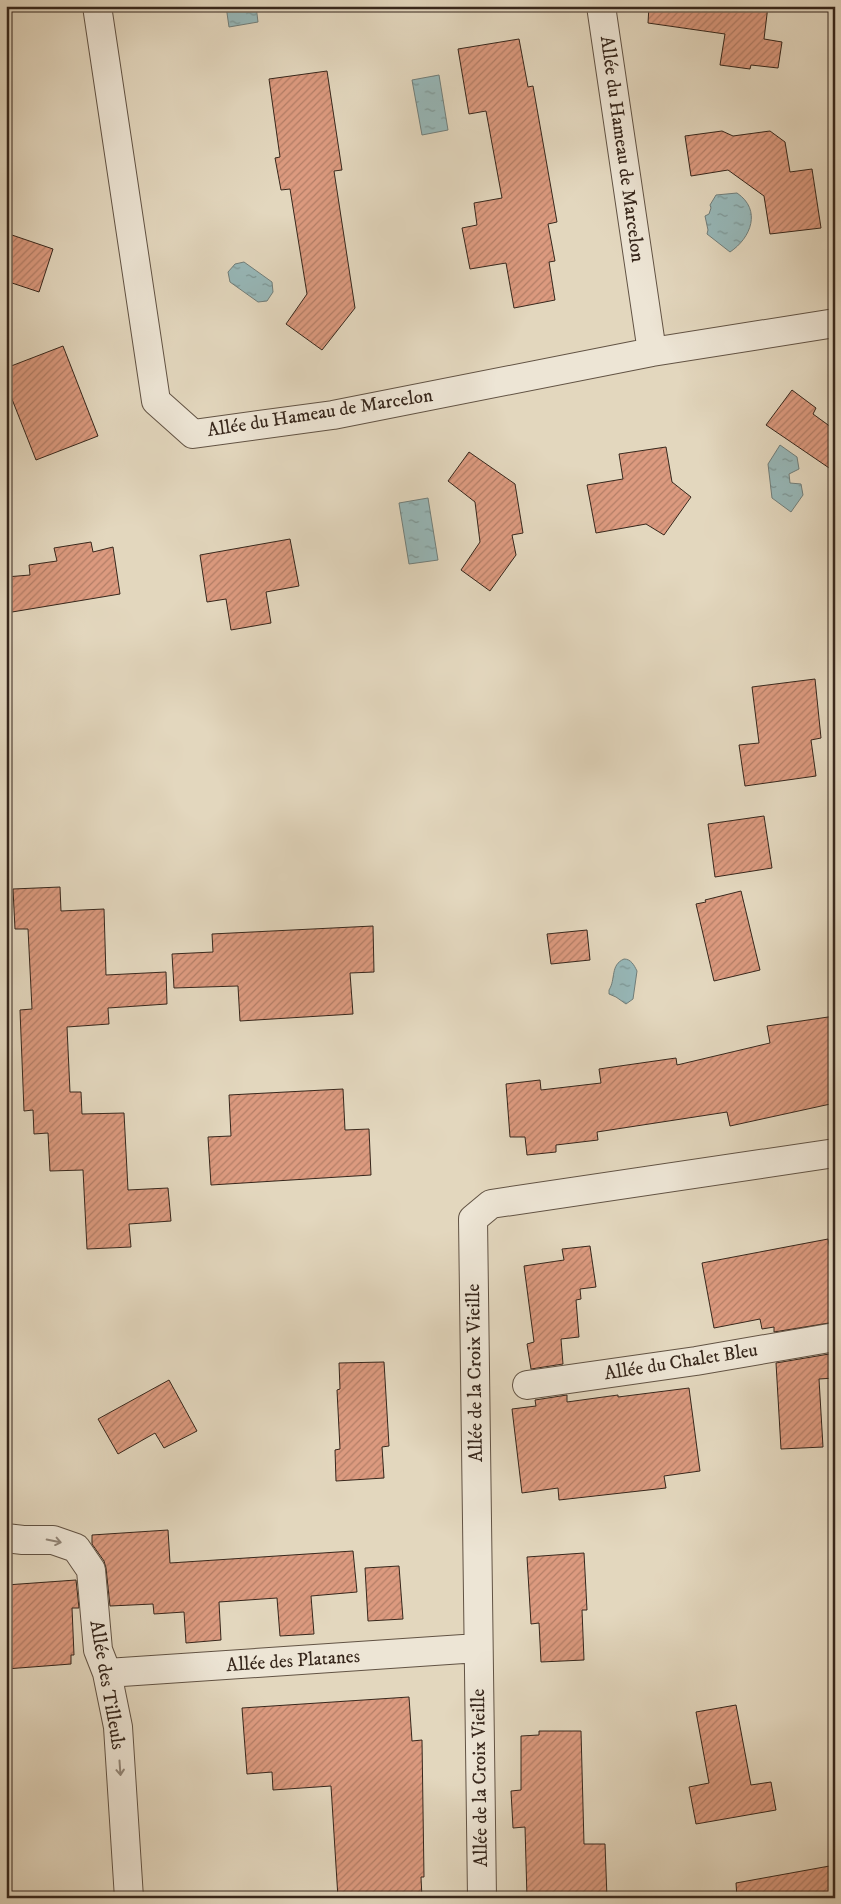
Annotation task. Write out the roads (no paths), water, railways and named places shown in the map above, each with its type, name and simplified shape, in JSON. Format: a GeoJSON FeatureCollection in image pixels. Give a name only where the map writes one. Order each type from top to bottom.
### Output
{"type":"FeatureCollection","features":[{"type":"Feature","properties":{"kind":"street","name":"Allée du Hameau de Marcelon"},"geometry":{"type":"LineString","coordinates":[[97,6],[156,401],[193,434],[333,415],[652,352],[835,323]]}},
{"type":"Feature","properties":{"kind":"street","name":"Allée du Hameau de Marcelon"},"geometry":{"type":"LineString","coordinates":[[600,6],[652,352]]}},
{"type":"Feature","properties":{"kind":"street","name":"Allée de la Croix Vieille"},"geometry":{"type":"LineString","coordinates":[[482,1898],[473,1219],[491,1204],[835,1153]]}},
{"type":"Feature","properties":{"kind":"street","name":"Allée du Chalet Bleu"},"geometry":{"type":"LineString","coordinates":[[527,1385],[696,1361],[835,1337]]}},
{"type":"Feature","properties":{"kind":"street","name":"Allée des Tilleuls"},"geometry":{"type":"LineString","coordinates":[[6,1538],[53,1540],[76,1548],[91,1570],[98,1650],[107,1673],[118,1727],[129,1898]]}},
{"type":"Feature","properties":{"kind":"street","name":"Allée des Platanes"},"geometry":{"type":"LineString","coordinates":[[107,1673],[478,1648]]}},
{"type":"Feature","properties":{"kind":"water"},"geometry":{"type":"Polygon","coordinates":[[[226,6],[256,6],[258,22],[229,27],[226,6]]]}},
{"type":"Feature","properties":{"kind":"water"},"geometry":{"type":"Polygon","coordinates":[[[439,75],[448,130],[422,135],[412,80],[439,75]]]}},
{"type":"Feature","properties":{"kind":"water"},"geometry":{"type":"Polygon","coordinates":[[[737,193],[745,200],[749,207],[751,224],[743,239],[730,252],[707,234],[705,216],[709,214],[710,205],[716,195],[737,193]]]}},
{"type":"Feature","properties":{"kind":"water"},"geometry":{"type":"Polygon","coordinates":[[[244,262],[272,282],[273,292],[267,301],[258,302],[230,282],[228,272],[235,264],[244,262]]]}},
{"type":"Feature","properties":{"kind":"water"},"geometry":{"type":"Polygon","coordinates":[[[780,445],[797,457],[799,469],[789,474],[790,483],[801,484],[803,495],[791,512],[772,498],[768,464],[780,445]]]}},
{"type":"Feature","properties":{"kind":"water"},"geometry":{"type":"Polygon","coordinates":[[[428,498],[438,560],[409,564],[399,503],[428,498]]]}},
{"type":"Feature","properties":{"kind":"water"},"geometry":{"type":"Polygon","coordinates":[[[624,959],[630,961],[637,971],[633,999],[626,1004],[609,994],[615,969],[624,959]]]}}]}
